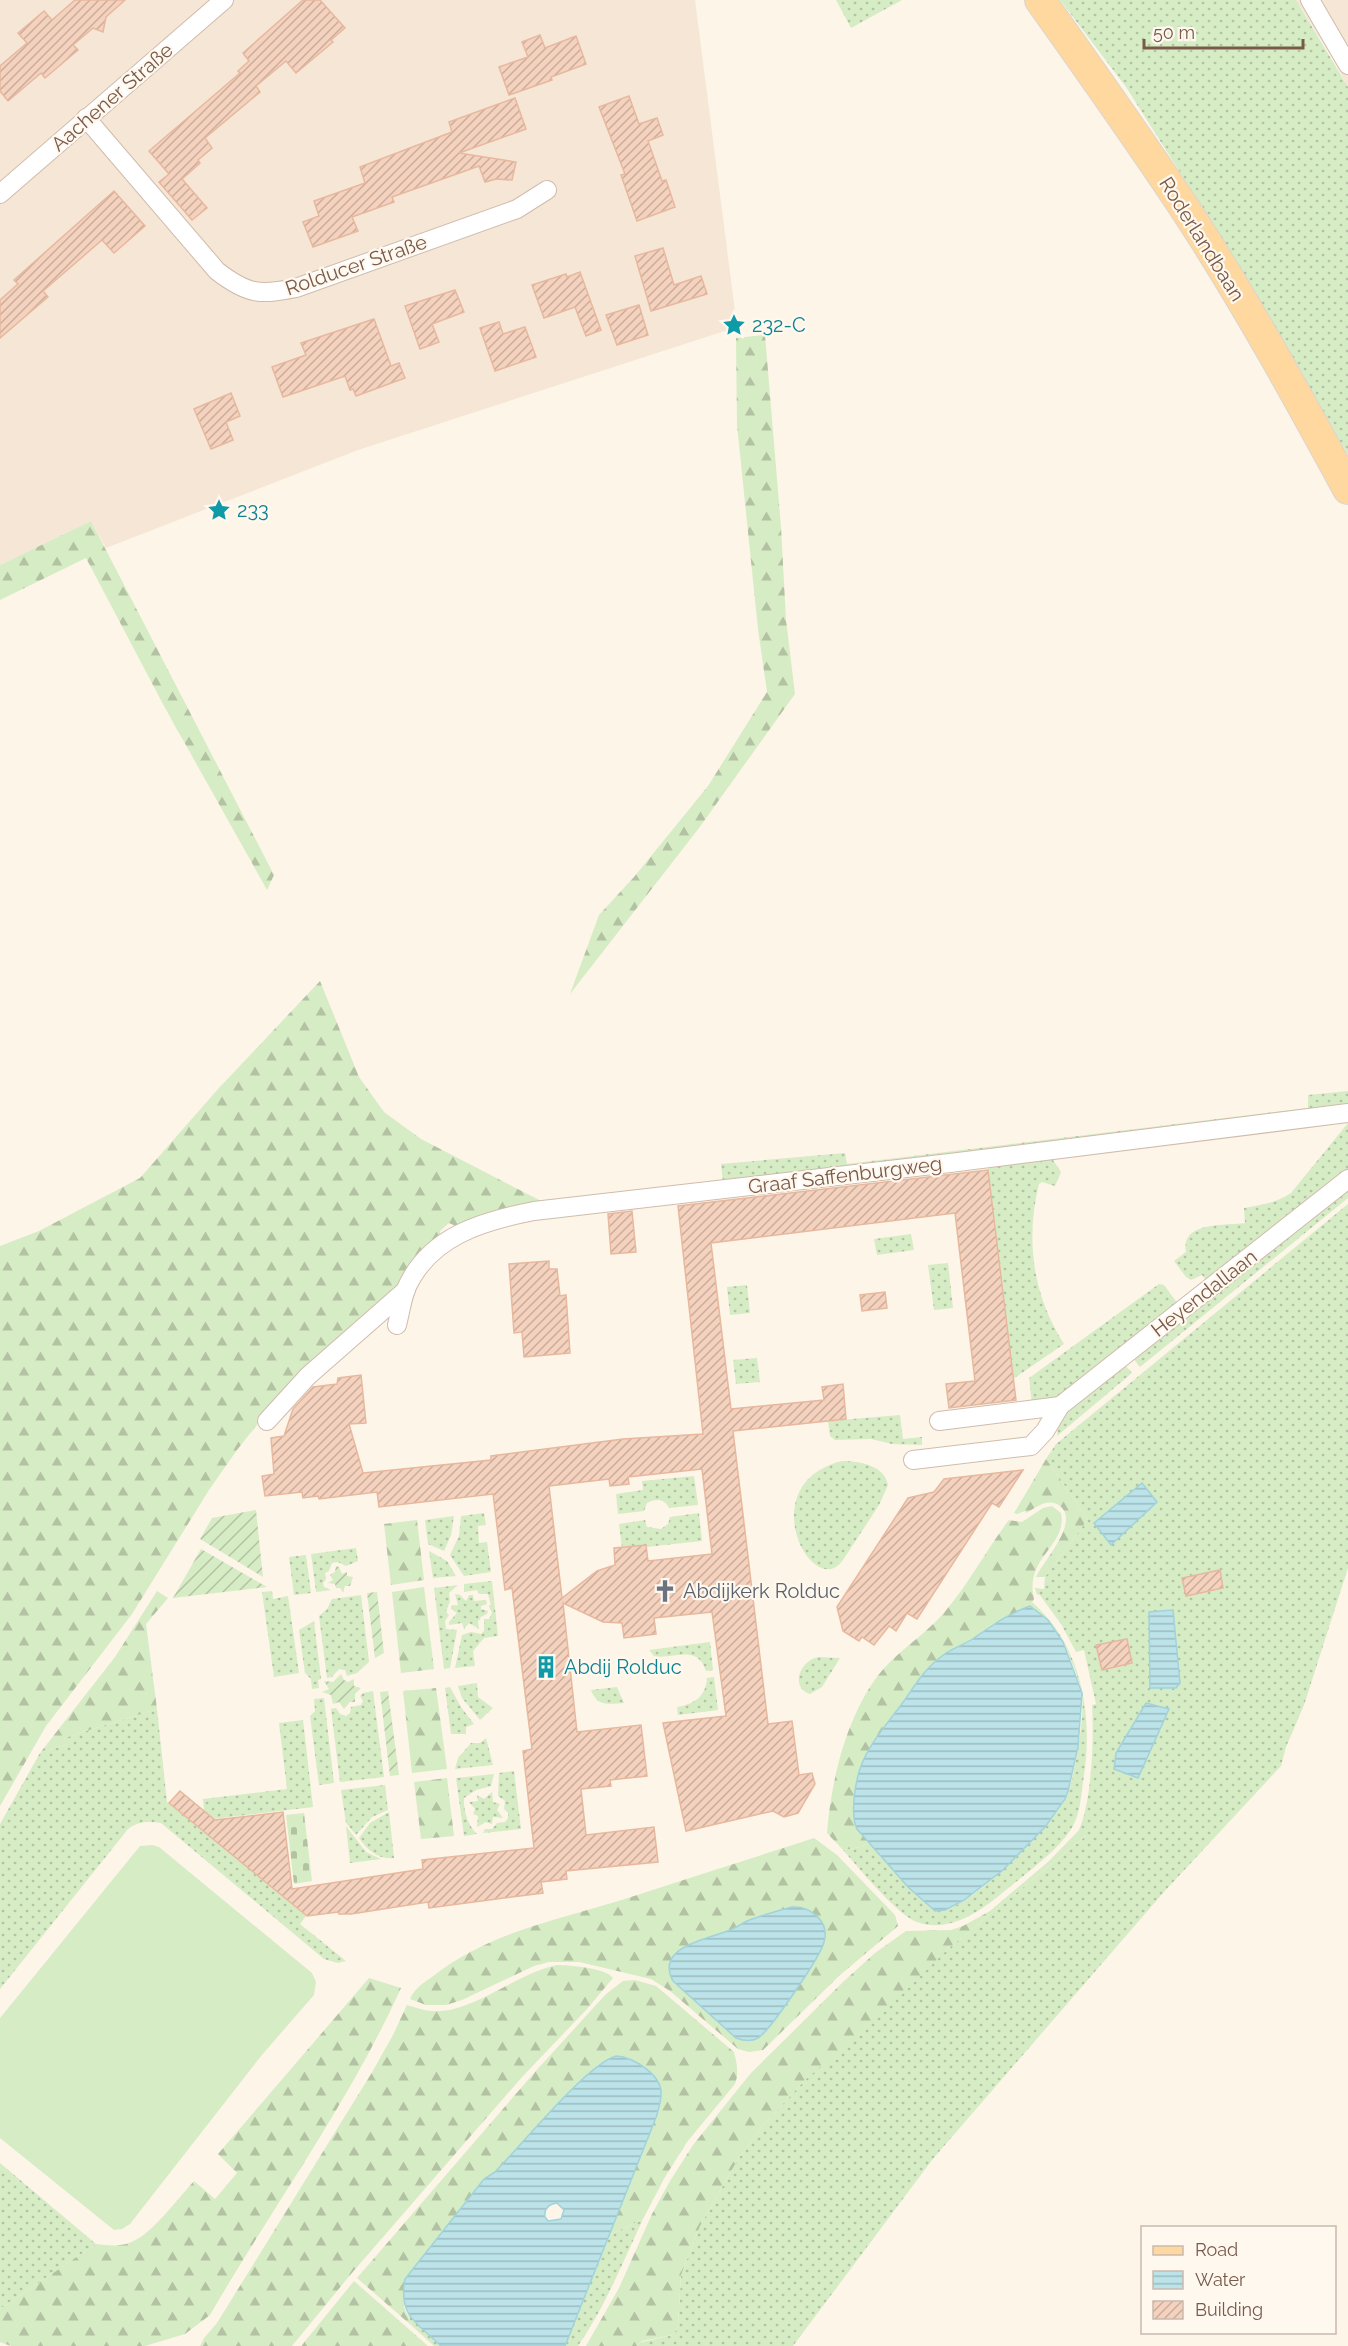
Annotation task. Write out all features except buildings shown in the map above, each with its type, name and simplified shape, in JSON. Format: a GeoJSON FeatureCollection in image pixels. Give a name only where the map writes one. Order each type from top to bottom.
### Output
{"type":"FeatureCollection","features":[{"type":"Feature","properties":{"kind":"main road","name":"Roderlandbaan"},"geometry":{"type":"LineString","coordinates":[[1040,0],[1133,131],[1194,223],[1255,323],[1348,489]]}},
{"type":"Feature","properties":{"kind":"street","name":"Aachener Straße"},"geometry":{"type":"LineString","coordinates":[[0,194],[224,0]]}},
{"type":"Feature","properties":{"kind":"street"},"geometry":{"type":"LineString","coordinates":[[1310,0],[1348,65]]}},
{"type":"Feature","properties":{"kind":"street","name":"Rolducer Straße"},"geometry":{"type":"LineString","coordinates":[[86,118],[218,271],[246,289],[260,294],[296,288],[517,209],[547,190]]}},
{"type":"Feature","properties":{"kind":"street","name":"Graaf Saffenburgweg"},"geometry":{"type":"LineString","coordinates":[[397,1325],[406,1290],[424,1261],[443,1244],[478,1224],[514,1215],[1348,1113]]}},
{"type":"Feature","properties":{"kind":"street","name":"Heyendallaan"},"geometry":{"type":"LineString","coordinates":[[913,1460],[1030,1446],[1045,1431],[1060,1406],[1348,1179]]}},
{"type":"Feature","properties":{"kind":"street"},"geometry":{"type":"LineString","coordinates":[[267,1420],[308,1376],[406,1290]]}},
{"type":"Feature","properties":{"kind":"street"},"geometry":{"type":"LineString","coordinates":[[939,1421],[1060,1406]]}},
{"type":"Feature","properties":{"kind":"shaded area"},"geometry":{"type":"Polygon","coordinates":[[[0,0],[695,0],[737,327],[358,450],[106,548],[91,521],[0,565],[0,0]]]}},
{"type":"Feature","properties":{"kind":"shaded area"},"geometry":{"type":"Polygon","coordinates":[[[1296,0],[1348,0],[1348,87],[1335,62],[1296,0]]]}},
{"type":"Feature","properties":{"kind":"green space"},"geometry":{"type":"Polygon","coordinates":[[[836,0],[902,0],[851,28],[836,0]]]}},
{"type":"Feature","properties":{"kind":"green space"},"geometry":{"type":"Polygon","coordinates":[[[1060,0],[1296,0],[1348,87],[1348,455],[1245,275],[1126,87],[1060,0]]]}},
{"type":"Feature","properties":{"kind":"green space"},"geometry":{"type":"Polygon","coordinates":[[[765,335],[781,527],[786,620],[795,694],[699,828],[570,994],[599,915],[634,877],[708,786],[767,692],[758,629],[737,425],[736,338],[765,335]]]}},
{"type":"Feature","properties":{"kind":"green space"},"geometry":{"type":"Polygon","coordinates":[[[91,521],[274,875],[267,890],[164,706],[86,558],[0,600],[0,565],[91,521]]]}},
{"type":"Feature","properties":{"kind":"green space"},"geometry":{"type":"Polygon","coordinates":[[[320,981],[359,1077],[384,1112],[421,1139],[545,1203],[458,1227],[449,1223],[440,1231],[441,1238],[402,1288],[264,1416],[209,1490],[132,1614],[46,1726],[0,1806],[0,1246],[39,1231],[140,1178],[218,1089],[320,981]]]}},
{"type":"Feature","properties":{"kind":"green space"},"geometry":{"type":"Polygon","coordinates":[[[1348,1091],[1348,1108],[723,1183],[721,1164],[845,1153],[847,1164],[1308,1108],[1308,1095],[1348,1091]]]}},
{"type":"Feature","properties":{"kind":"green space"},"geometry":{"type":"Polygon","coordinates":[[[1348,1123],[1348,1174],[1208,1283],[1202,1275],[1191,1280],[1186,1277],[1174,1261],[1186,1252],[1186,1242],[1190,1235],[1206,1227],[1245,1223],[1244,1208],[1263,1205],[1291,1193],[1348,1123]]]}},
{"type":"Feature","properties":{"kind":"green space"},"geometry":{"type":"Polygon","coordinates":[[[1051,1157],[1061,1172],[1055,1186],[1042,1182],[1039,1184],[1033,1226],[1033,1247],[1039,1287],[1045,1307],[1064,1344],[1013,1379],[988,1167],[1051,1157]]]}},
{"type":"Feature","properties":{"kind":"green space"},"geometry":{"type":"Polygon","coordinates":[[[1348,1189],[1348,1198],[1140,1367],[1133,1358],[1348,1189]]]}},
{"type":"Feature","properties":{"kind":"green space"},"geometry":{"type":"Polygon","coordinates":[[[1348,1204],[1348,1568],[1304,1705],[1286,1747],[1281,1766],[1163,1893],[932,2160],[793,2346],[637,2346],[642,2342],[673,2335],[678,2326],[681,2275],[700,2226],[738,2159],[766,2122],[806,2079],[949,1948],[1086,1836],[1079,1830],[1087,1803],[1093,1735],[1092,1705],[1096,1704],[1084,1650],[1076,1652],[1061,1624],[1039,1594],[1037,1595],[1035,1588],[1044,1589],[1045,1577],[1088,1519],[1046,1459],[1056,1444],[1348,1204]],[[1152,1670],[1151,1688],[1176,1688],[1152,1670]]]}},
{"type":"Feature","properties":{"kind":"green space"},"geometry":{"type":"Polygon","coordinates":[[[911,1234],[914,1250],[877,1255],[874,1239],[911,1234]]]}},
{"type":"Feature","properties":{"kind":"green space"},"geometry":{"type":"Polygon","coordinates":[[[948,1263],[953,1308],[934,1310],[928,1265],[948,1263]]]}},
{"type":"Feature","properties":{"kind":"green space"},"geometry":{"type":"Polygon","coordinates":[[[1159,1284],[1164,1285],[1178,1304],[1050,1403],[1032,1404],[1029,1378],[1159,1284]]]}},
{"type":"Feature","properties":{"kind":"green space"},"geometry":{"type":"Polygon","coordinates":[[[747,1285],[750,1313],[730,1315],[727,1287],[747,1285]]]}},
{"type":"Feature","properties":{"kind":"green space"},"geometry":{"type":"Polygon","coordinates":[[[757,1358],[760,1382],[736,1384],[733,1360],[757,1358]]]}},
{"type":"Feature","properties":{"kind":"green space"},"geometry":{"type":"Polygon","coordinates":[[[1125,1365],[1132,1373],[1057,1436],[1059,1416],[1125,1365]]]}},
{"type":"Feature","properties":{"kind":"green space"},"geometry":{"type":"Polygon","coordinates":[[[900,1415],[903,1439],[922,1437],[922,1445],[892,1444],[871,1439],[835,1440],[830,1436],[828,1421],[900,1415]]]}},
{"type":"Feature","properties":{"kind":"green space"},"geometry":{"type":"Polygon","coordinates":[[[1046,1459],[1088,1519],[1045,1577],[1036,1577],[1063,1531],[1066,1521],[1065,1513],[1060,1506],[1047,1503],[1026,1513],[1025,1511],[1014,1513],[1046,1459]]]}},
{"type":"Feature","properties":{"kind":"green space"},"geometry":{"type":"Polygon","coordinates":[[[842,1461],[863,1463],[876,1469],[886,1478],[888,1485],[879,1505],[843,1560],[831,1569],[817,1566],[805,1554],[797,1535],[794,1514],[799,1492],[814,1474],[842,1461]]]}},
{"type":"Feature","properties":{"kind":"green space"},"geometry":{"type":"Polygon","coordinates":[[[694,1476],[698,1505],[669,1508],[663,1501],[654,1500],[647,1503],[644,1511],[618,1514],[616,1494],[643,1490],[642,1481],[694,1476]]]}},
{"type":"Feature","properties":{"kind":"green space"},"geometry":{"type":"Polygon","coordinates":[[[1052,1506],[1061,1513],[1061,1524],[1053,1544],[1035,1572],[1034,1599],[1030,1606],[991,1625],[972,1639],[941,1656],[914,1686],[878,1736],[861,1765],[856,1781],[857,1829],[869,1843],[843,1850],[827,1833],[829,1812],[844,1743],[863,1699],[889,1663],[930,1627],[952,1603],[1009,1520],[1022,1522],[1043,1508],[1052,1506]]]}},
{"type":"Feature","properties":{"kind":"green space"},"geometry":{"type":"Polygon","coordinates":[[[256,1510],[263,1577],[200,1539],[212,1518],[256,1510]]]}},
{"type":"Feature","properties":{"kind":"green space"},"geometry":{"type":"Polygon","coordinates":[[[484,1513],[486,1525],[478,1526],[479,1543],[487,1542],[491,1572],[464,1576],[450,1555],[459,1536],[461,1516],[484,1513]]]}},
{"type":"Feature","properties":{"kind":"green space"},"geometry":{"type":"Polygon","coordinates":[[[699,1513],[702,1541],[622,1548],[619,1524],[645,1520],[647,1527],[661,1529],[668,1524],[670,1517],[699,1513]]]}},
{"type":"Feature","properties":{"kind":"green space"},"geometry":{"type":"Polygon","coordinates":[[[454,1516],[451,1535],[444,1551],[428,1544],[425,1520],[454,1516]]]}},
{"type":"Feature","properties":{"kind":"green space"},"geometry":{"type":"Polygon","coordinates":[[[417,1520],[424,1580],[391,1585],[384,1524],[417,1520]]]}},
{"type":"Feature","properties":{"kind":"green space"},"geometry":{"type":"Polygon","coordinates":[[[356,1548],[358,1561],[346,1566],[338,1562],[332,1563],[329,1571],[325,1573],[326,1579],[323,1583],[324,1587],[331,1590],[316,1592],[311,1554],[356,1548]]]}},
{"type":"Feature","properties":{"kind":"green space"},"geometry":{"type":"Polygon","coordinates":[[[201,1549],[267,1587],[173,1598],[201,1549]]]}},
{"type":"Feature","properties":{"kind":"green space"},"geometry":{"type":"Polygon","coordinates":[[[429,1551],[447,1561],[456,1576],[433,1578],[429,1551]]]}},
{"type":"Feature","properties":{"kind":"green space"},"geometry":{"type":"Polygon","coordinates":[[[306,1555],[311,1593],[294,1595],[289,1557],[306,1555]]]}},
{"type":"Feature","properties":{"kind":"green space"},"geometry":{"type":"Polygon","coordinates":[[[336,1566],[342,1574],[347,1572],[347,1576],[353,1577],[350,1586],[345,1586],[343,1592],[340,1588],[336,1588],[335,1584],[328,1583],[333,1580],[330,1575],[335,1572],[336,1566]]]}},
{"type":"Feature","properties":{"kind":"green space"},"geometry":{"type":"Polygon","coordinates":[[[492,1581],[498,1636],[484,1638],[473,1651],[475,1666],[455,1668],[462,1635],[471,1632],[481,1634],[484,1631],[484,1619],[489,1619],[492,1613],[488,1594],[479,1594],[477,1590],[464,1592],[464,1584],[492,1581]]]}},
{"type":"Feature","properties":{"kind":"green space"},"geometry":{"type":"Polygon","coordinates":[[[458,1585],[449,1593],[450,1601],[446,1612],[449,1615],[445,1621],[446,1629],[457,1630],[450,1668],[444,1669],[434,1588],[458,1585]]]}},
{"type":"Feature","properties":{"kind":"green space"},"geometry":{"type":"Polygon","coordinates":[[[424,1587],[434,1669],[401,1673],[392,1592],[424,1587]]]}},
{"type":"Feature","properties":{"kind":"green space"},"geometry":{"type":"Polygon","coordinates":[[[157,1591],[168,1598],[146,1624],[157,1709],[67,1737],[67,1744],[40,1753],[115,1657],[157,1591]]]}},
{"type":"Feature","properties":{"kind":"green space"},"geometry":{"type":"Polygon","coordinates":[[[272,1591],[273,1599],[288,1596],[299,1673],[274,1677],[262,1592],[272,1591]]]}},
{"type":"Feature","properties":{"kind":"green space"},"geometry":{"type":"Polygon","coordinates":[[[377,1592],[384,1653],[375,1658],[367,1593],[377,1592]]]}},
{"type":"Feature","properties":{"kind":"green space"},"geometry":{"type":"Polygon","coordinates":[[[455,1594],[460,1595],[466,1601],[469,1595],[473,1595],[474,1601],[486,1600],[487,1604],[481,1606],[481,1609],[488,1611],[479,1618],[481,1619],[478,1621],[479,1629],[469,1623],[464,1629],[462,1623],[449,1625],[457,1613],[451,1609],[451,1606],[458,1605],[455,1594]]]}},
{"type":"Feature","properties":{"kind":"green space"},"geometry":{"type":"Polygon","coordinates":[[[361,1595],[369,1662],[357,1673],[347,1676],[345,1670],[339,1669],[332,1677],[327,1678],[319,1616],[327,1609],[332,1599],[361,1595]]]}},
{"type":"Feature","properties":{"kind":"green space"},"geometry":{"type":"Polygon","coordinates":[[[1032,1602],[1063,1640],[1081,1684],[1087,1733],[1086,1757],[1080,1805],[1075,1821],[1067,1835],[1050,1854],[982,1908],[951,1923],[929,1925],[917,1922],[889,1901],[843,1850],[869,1843],[929,1907],[939,1911],[952,1907],[989,1882],[1028,1845],[1059,1809],[1066,1797],[1081,1731],[1083,1704],[1081,1689],[1063,1642],[1048,1622],[1030,1606],[1032,1602]]]}},
{"type":"Feature","properties":{"kind":"green space"},"geometry":{"type":"Polygon","coordinates":[[[314,1621],[321,1679],[318,1680],[319,1688],[312,1689],[311,1679],[305,1673],[299,1630],[314,1621]]]}},
{"type":"Feature","properties":{"kind":"green space"},"geometry":{"type":"Polygon","coordinates":[[[710,1642],[713,1670],[706,1671],[697,1657],[684,1654],[654,1656],[649,1650],[710,1642]]]}},
{"type":"Feature","properties":{"kind":"green space"},"geometry":{"type":"Polygon","coordinates":[[[819,1657],[840,1658],[822,1687],[810,1694],[800,1686],[800,1674],[806,1663],[819,1657]]]}},
{"type":"Feature","properties":{"kind":"green space"},"geometry":{"type":"Polygon","coordinates":[[[341,1674],[348,1682],[354,1679],[354,1686],[361,1688],[355,1694],[355,1702],[350,1702],[344,1709],[339,1702],[333,1704],[331,1695],[322,1692],[329,1689],[324,1681],[333,1682],[341,1674]]]}},
{"type":"Feature","properties":{"kind":"green space"},"geometry":{"type":"Polygon","coordinates":[[[714,1677],[718,1710],[678,1715],[677,1707],[689,1704],[698,1698],[704,1690],[707,1678],[714,1677]]]}},
{"type":"Feature","properties":{"kind":"green space"},"geometry":{"type":"Polygon","coordinates":[[[477,1683],[478,1697],[493,1708],[480,1720],[462,1698],[458,1686],[477,1683]]]}},
{"type":"Feature","properties":{"kind":"green space"},"geometry":{"type":"Polygon","coordinates":[[[450,1687],[474,1724],[466,1727],[466,1734],[451,1734],[445,1688],[450,1687]]]}},
{"type":"Feature","properties":{"kind":"green space"},"geometry":{"type":"Polygon","coordinates":[[[617,1687],[624,1703],[600,1702],[591,1690],[617,1687]]]}},
{"type":"Feature","properties":{"kind":"green space"},"geometry":{"type":"Polygon","coordinates":[[[436,1688],[447,1769],[412,1773],[403,1691],[436,1688]]]}},
{"type":"Feature","properties":{"kind":"green space"},"geometry":{"type":"Polygon","coordinates":[[[373,1691],[384,1777],[340,1782],[331,1709],[336,1708],[340,1714],[346,1716],[350,1713],[351,1707],[361,1705],[363,1701],[360,1696],[363,1693],[373,1691]]]}},
{"type":"Feature","properties":{"kind":"green space"},"geometry":{"type":"Polygon","coordinates":[[[388,1691],[399,1775],[390,1776],[380,1692],[388,1691]]]}},
{"type":"Feature","properties":{"kind":"green space"},"geometry":{"type":"Polygon","coordinates":[[[324,1698],[334,1783],[319,1785],[310,1716],[315,1711],[314,1699],[324,1698]]]}},
{"type":"Feature","properties":{"kind":"green space"},"geometry":{"type":"Polygon","coordinates":[[[157,1709],[167,1802],[306,1916],[300,1924],[346,1961],[338,1963],[324,1959],[161,1823],[148,1822],[136,1824],[128,1829],[0,1989],[0,1824],[40,1753],[67,1744],[67,1737],[157,1709]]]}},
{"type":"Feature","properties":{"kind":"green space"},"geometry":{"type":"Polygon","coordinates":[[[303,1720],[313,1807],[205,1820],[203,1799],[287,1789],[279,1723],[303,1720]]]}},
{"type":"Feature","properties":{"kind":"green space"},"geometry":{"type":"Polygon","coordinates":[[[486,1738],[493,1765],[455,1769],[458,1758],[471,1743],[480,1743],[486,1738]]]}},
{"type":"Feature","properties":{"kind":"green space"},"geometry":{"type":"Polygon","coordinates":[[[514,1771],[521,1829],[483,1833],[485,1829],[492,1829],[497,1823],[505,1822],[508,1818],[508,1813],[504,1809],[505,1801],[498,1796],[499,1773],[514,1771]]]}},
{"type":"Feature","properties":{"kind":"green space"},"geometry":{"type":"Polygon","coordinates":[[[494,1774],[491,1786],[476,1790],[464,1798],[467,1817],[477,1834],[464,1836],[456,1778],[494,1774]]]}},
{"type":"Feature","properties":{"kind":"green space"},"geometry":{"type":"Polygon","coordinates":[[[447,1778],[454,1836],[421,1839],[414,1782],[447,1778]]]}},
{"type":"Feature","properties":{"kind":"green space"},"geometry":{"type":"Polygon","coordinates":[[[385,1785],[388,1810],[372,1817],[356,1835],[346,1823],[341,1790],[385,1785]]]}},
{"type":"Feature","properties":{"kind":"green space"},"geometry":{"type":"Polygon","coordinates":[[[492,1792],[493,1802],[500,1804],[497,1810],[503,1818],[493,1817],[492,1824],[486,1822],[477,1827],[478,1816],[473,1814],[475,1809],[469,1802],[478,1801],[477,1795],[484,1799],[492,1792]]]}},
{"type":"Feature","properties":{"kind":"green space"},"geometry":{"type":"Polygon","coordinates":[[[389,1812],[394,1858],[374,1853],[359,1838],[370,1823],[389,1812]]]}},
{"type":"Feature","properties":{"kind":"green space"},"geometry":{"type":"Polygon","coordinates":[[[304,1813],[312,1881],[294,1884],[286,1815],[304,1813]]]}},
{"type":"Feature","properties":{"kind":"green space"},"geometry":{"type":"Polygon","coordinates":[[[346,1826],[366,1852],[381,1859],[350,1863],[346,1826]]]}},
{"type":"Feature","properties":{"kind":"green space"},"geometry":{"type":"Polygon","coordinates":[[[1079,1830],[1087,1835],[949,1948],[880,2016],[806,2079],[766,2122],[738,2159],[700,2226],[681,2275],[678,2326],[673,2335],[642,2341],[637,2346],[586,2346],[619,2288],[652,2214],[670,2181],[693,2145],[751,2073],[875,1953],[906,1931],[951,1930],[990,1911],[1049,1861],[1079,1830]]]}},
{"type":"Feature","properties":{"kind":"green space"},"geometry":{"type":"Polygon","coordinates":[[[814,1838],[837,1855],[895,1915],[898,1926],[839,1976],[763,2050],[749,2052],[738,2049],[670,1991],[651,1979],[579,1962],[549,1962],[534,1966],[462,2000],[446,2005],[426,2005],[410,1999],[419,1987],[454,1961],[502,1937],[814,1838]],[[781,1910],[745,1922],[730,1931],[700,1940],[673,1981],[736,2038],[742,2040],[796,1988],[824,1943],[781,1910]]]}},
{"type":"Feature","properties":{"kind":"green space"},"geometry":{"type":"Polygon","coordinates":[[[140,1846],[159,1847],[312,1973],[316,1982],[314,1995],[261,2056],[130,2224],[122,2229],[114,2230],[0,2138],[0,2018],[140,1846]]]}},
{"type":"Feature","properties":{"kind":"green space"},"geometry":{"type":"Polygon","coordinates":[[[557,1965],[595,1969],[613,1978],[587,2009],[522,2077],[351,2274],[292,2346],[200,2346],[217,2323],[371,2074],[407,2005],[422,2010],[439,2011],[468,2005],[527,1975],[557,1965]]]}},
{"type":"Feature","properties":{"kind":"green space"},"geometry":{"type":"Polygon","coordinates":[[[369,1978],[401,1988],[358,2072],[210,2315],[185,2334],[145,2346],[11,2346],[0,2342],[0,2309],[96,2244],[121,2245],[137,2239],[164,2216],[194,2181],[215,2199],[237,2173],[218,2154],[369,1978]]]}},
{"type":"Feature","properties":{"kind":"green space"},"geometry":{"type":"Polygon","coordinates":[[[635,1980],[656,1986],[734,2052],[737,2068],[735,2084],[687,2142],[643,2219],[609,2235],[657,2115],[660,2085],[644,2069],[625,2057],[599,2064],[495,2172],[484,2179],[405,2279],[404,2307],[412,2326],[357,2278],[534,2073],[606,1994],[623,1981],[635,1980]]]}},
{"type":"Feature","properties":{"kind":"green space"},"geometry":{"type":"Polygon","coordinates":[[[0,2163],[96,2244],[0,2309],[0,2163]]]}},
{"type":"Feature","properties":{"kind":"green space"},"geometry":{"type":"Polygon","coordinates":[[[643,2219],[588,2331],[578,2346],[565,2346],[609,2235],[643,2219]]]}},
{"type":"Feature","properties":{"kind":"green space"},"geometry":{"type":"Polygon","coordinates":[[[354,2281],[428,2346],[301,2346],[354,2281]]]}},
{"type":"Feature","properties":{"kind":"green space"},"geometry":{"type":"Polygon","coordinates":[[[407,2313],[441,2346],[434,2346],[412,2326],[407,2313]]]}},
{"type":"Feature","properties":{"kind":"water"},"geometry":{"type":"Polygon","coordinates":[[[1142,1483],[1157,1502],[1111,1545],[1094,1523],[1142,1483]]]}},
{"type":"Feature","properties":{"kind":"water"},"geometry":{"type":"Polygon","coordinates":[[[1030,1606],[1048,1620],[1063,1642],[1082,1693],[1078,1747],[1068,1791],[1045,1827],[1003,1870],[964,1900],[945,1910],[935,1911],[908,1887],[857,1829],[854,1807],[859,1773],[873,1742],[930,1667],[942,1656],[994,1624],[1030,1606]]]}},
{"type":"Feature","properties":{"kind":"water"},"geometry":{"type":"Polygon","coordinates":[[[1173,1610],[1180,1683],[1176,1688],[1150,1688],[1149,1612],[1173,1610]]]}},
{"type":"Feature","properties":{"kind":"water"},"geometry":{"type":"Polygon","coordinates":[[[1146,1703],[1169,1709],[1138,1778],[1114,1769],[1116,1753],[1146,1703]]]}},
{"type":"Feature","properties":{"kind":"water"},"geometry":{"type":"Polygon","coordinates":[[[792,1907],[812,1912],[822,1922],[825,1935],[821,1950],[794,1993],[764,2033],[753,2040],[736,2038],[673,1981],[669,1969],[671,1960],[677,1952],[698,1941],[747,1921],[792,1907]]]}},
{"type":"Feature","properties":{"kind":"water"},"geometry":{"type":"Polygon","coordinates":[[[616,2056],[623,2057],[646,2068],[657,2081],[661,2100],[565,2346],[441,2346],[411,2318],[404,2302],[405,2279],[484,2179],[495,2172],[554,2108],[588,2074],[616,2056]],[[557,2203],[552,2204],[546,2209],[545,2217],[548,2221],[561,2219],[564,2210],[557,2203]]]}},
{"type":"Feature","properties":{"kind":"place","name":"232-C"},"geometry":{"type":"Point","coordinates":[734,325]}},
{"type":"Feature","properties":{"kind":"place","name":"233"},"geometry":{"type":"Point","coordinates":[219,510]}},
{"type":"Feature","properties":{"kind":"place","name":"Abdijkerk Rolduc"},"geometry":{"type":"Point","coordinates":[665,1591]}},
{"type":"Feature","properties":{"kind":"place","name":"Abdij Rolduc"},"geometry":{"type":"Point","coordinates":[546,1667]}}]}
